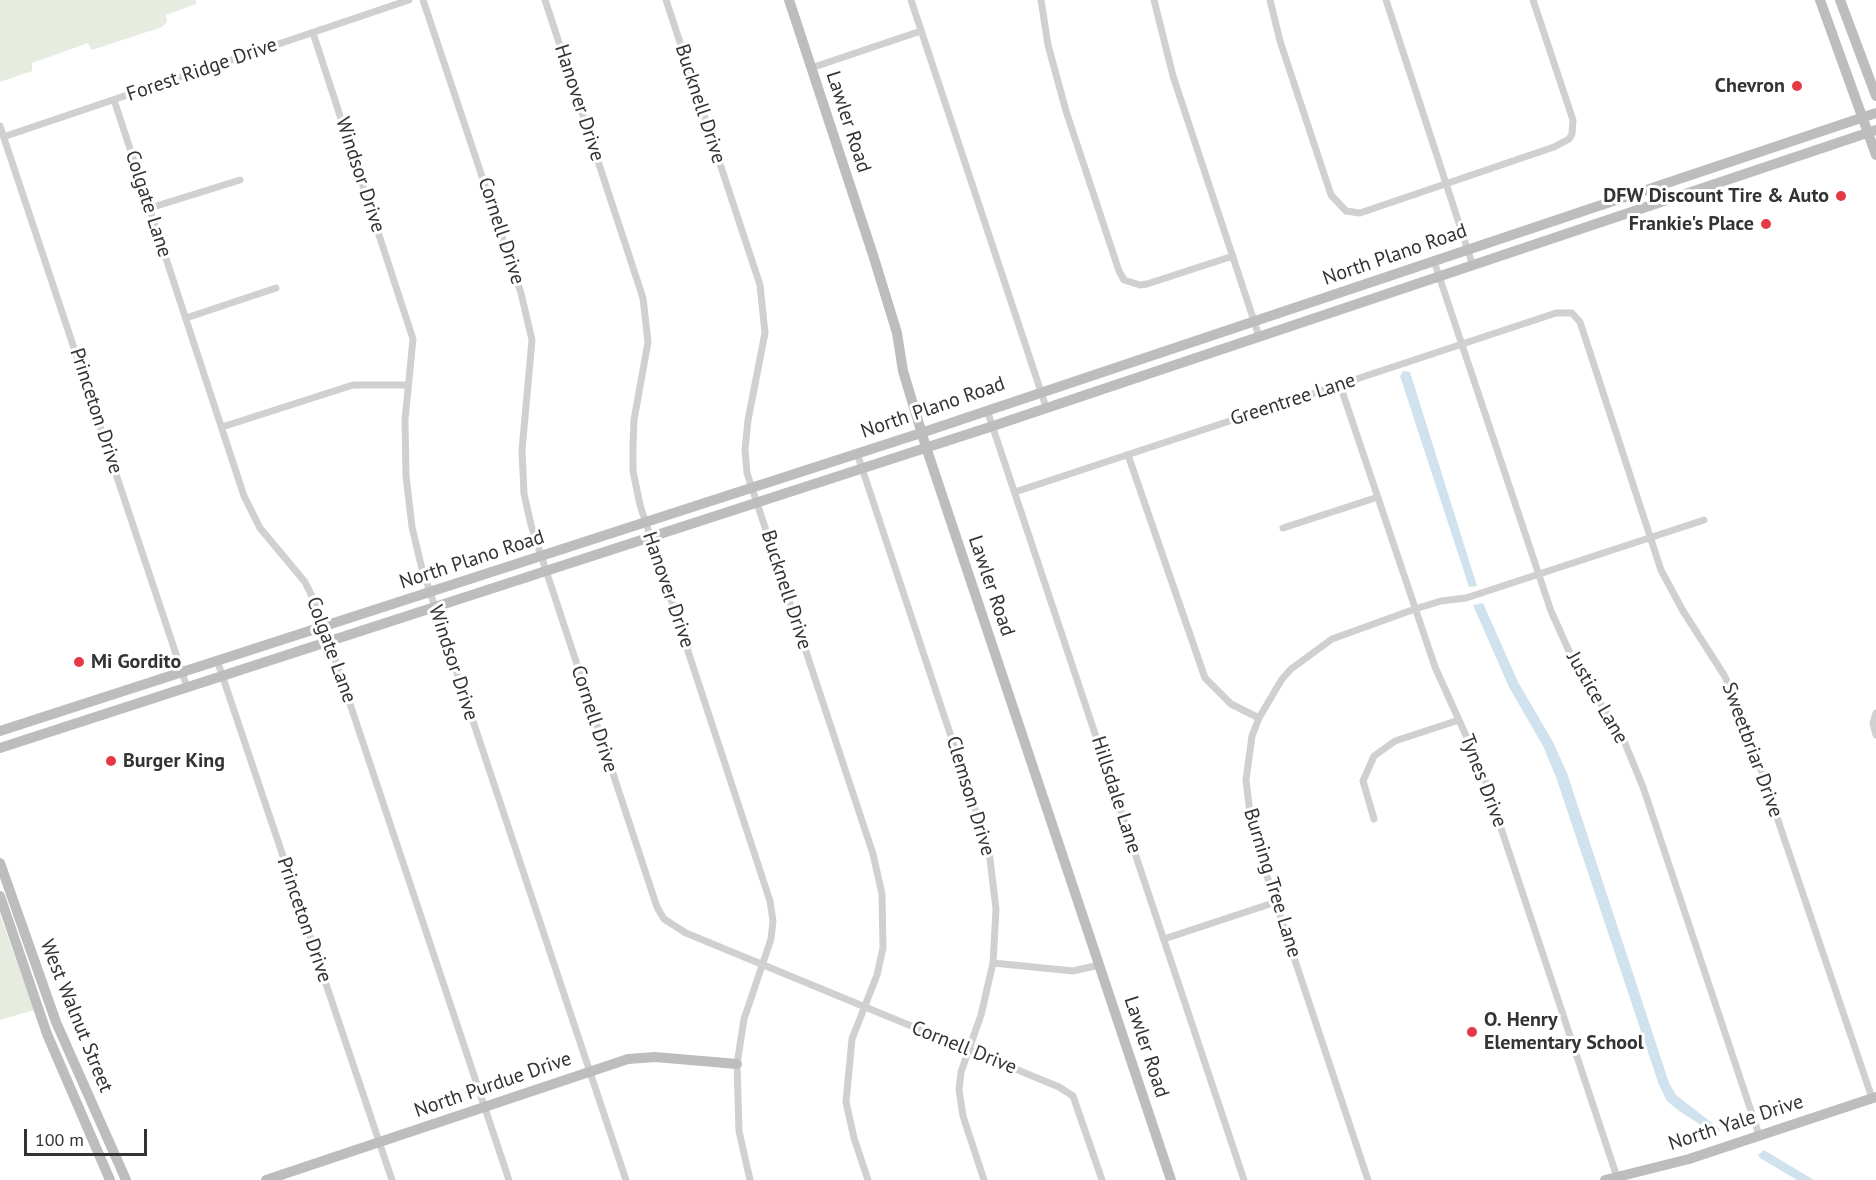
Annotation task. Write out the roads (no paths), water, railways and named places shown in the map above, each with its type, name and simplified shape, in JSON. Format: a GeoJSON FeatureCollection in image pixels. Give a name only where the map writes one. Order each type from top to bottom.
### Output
{"type":"FeatureCollection","features":[{"type":"Feature","properties":{"kind":"main road","name":"Lawler Road"},"geometry":{"type":"LineString","coordinates":[[789,0],[897,333],[903,371],[921,433],[1171,1180]]}},
{"type":"Feature","properties":{"kind":"main road"},"geometry":{"type":"LineString","coordinates":[[1820,0],[1863,117],[1872,131],[1876,155]]}},
{"type":"Feature","properties":{"kind":"main road"},"geometry":{"type":"LineString","coordinates":[[1840,0],[1876,96]]}},
{"type":"Feature","properties":{"kind":"main road","name":"North Plano Road"},"geometry":{"type":"LineString","coordinates":[[0,731],[921,433],[1876,113]]}},
{"type":"Feature","properties":{"kind":"main road","name":"North Plano Road"},"geometry":{"type":"LineString","coordinates":[[0,748],[993,426],[1046,406],[1473,266],[1872,131]]}},
{"type":"Feature","properties":{"kind":"main road"},"geometry":{"type":"LineString","coordinates":[[60,711],[78,723],[82,713],[119,692]]}},
{"type":"Feature","properties":{"kind":"main road","name":"West Walnut Street"},"geometry":{"type":"LineString","coordinates":[[0,863],[56,1022],[126,1180]]}},
{"type":"Feature","properties":{"kind":"main road","name":"West Walnut Street"},"geometry":{"type":"LineString","coordinates":[[0,896],[47,1035],[110,1180]]}},
{"type":"Feature","properties":{"kind":"main road","name":"North Purdue Drive"},"geometry":{"type":"LineString","coordinates":[[269,1180],[628,1059],[655,1057],[737,1064]]}},
{"type":"Feature","properties":{"kind":"main road","name":"North Yale Drive"},"geometry":{"type":"LineString","coordinates":[[1605,1180],[1618,1179],[1689,1159],[1874,1098]]}},
{"type":"Feature","properties":{"kind":"street","name":"Forest Ridge Drive"},"geometry":{"type":"LineString","coordinates":[[6,136],[409,0]]}},
{"type":"Feature","properties":{"kind":"street","name":"Cornell Drive"},"geometry":{"type":"LineString","coordinates":[[423,0],[521,293],[532,340],[522,450],[524,494],[539,557],[657,907],[664,919],[675,928],[1059,1087],[1073,1096],[1102,1180]]}},
{"type":"Feature","properties":{"kind":"street","name":"Hanover Drive"},"geometry":{"type":"LineString","coordinates":[[545,0],[643,298],[648,342],[634,420],[633,462],[645,521],[770,901],[773,921],[764,965],[744,1019],[737,1064],[739,1131],[750,1180]]}},
{"type":"Feature","properties":{"kind":"street","name":"Bucknell Drive"},"geometry":{"type":"LineString","coordinates":[[666,0],[760,285],[765,333],[745,450],[752,486],[873,854],[882,894],[883,948],[877,975],[852,1039],[846,1102],[854,1138],[868,1180]]}},
{"type":"Feature","properties":{"kind":"street"},"geometry":{"type":"LineString","coordinates":[[911,0],[1046,406]]}},
{"type":"Feature","properties":{"kind":"street"},"geometry":{"type":"LineString","coordinates":[[1041,0],[1048,45],[1066,111],[1119,271],[1124,280],[1140,285],[1147,284],[1233,256]]}},
{"type":"Feature","properties":{"kind":"street"},"geometry":{"type":"LineString","coordinates":[[1154,0],[1173,76],[1259,336]]}},
{"type":"Feature","properties":{"kind":"street"},"geometry":{"type":"LineString","coordinates":[[1270,0],[1280,41],[1331,195],[1347,211],[1360,213],[1554,147],[1564,143],[1572,134],[1573,120],[1533,0]]}},
{"type":"Feature","properties":{"kind":"street"},"geometry":{"type":"LineString","coordinates":[[1386,0],[1473,266]]}},
{"type":"Feature","properties":{"kind":"street"},"geometry":{"type":"LineString","coordinates":[[811,68],[921,31]]}},
{"type":"Feature","properties":{"kind":"street","name":"Windsor Drive"},"geometry":{"type":"LineString","coordinates":[[313,33],[410,324],[413,351],[405,420],[406,476],[412,527],[430,593],[626,1180]]}},
{"type":"Feature","properties":{"kind":"street","name":"Colgate Lane"},"geometry":{"type":"LineString","coordinates":[[114,100],[251,513],[272,544],[305,582],[324,626],[510,1180]]}},
{"type":"Feature","properties":{"kind":"street"},"geometry":{"type":"LineString","coordinates":[[0,126],[6,136]]}},
{"type":"Feature","properties":{"kind":"street","name":"Princeton Drive"},"geometry":{"type":"LineString","coordinates":[[6,136],[187,687]]}},
{"type":"Feature","properties":{"kind":"street"},"geometry":{"type":"LineString","coordinates":[[150,208],[240,180]]}},
{"type":"Feature","properties":{"kind":"street","name":"Justice Lane"},"geometry":{"type":"LineString","coordinates":[[1434,261],[1538,575],[1573,660],[1615,723],[1643,788],[1759,1136]]}},
{"type":"Feature","properties":{"kind":"street"},"geometry":{"type":"LineString","coordinates":[[186,318],[276,288]]}},
{"type":"Feature","properties":{"kind":"street","name":"Greentree Lane"},"geometry":{"type":"LineString","coordinates":[[1015,492],[1556,313],[1572,313]]}},
{"type":"Feature","properties":{"kind":"street","name":"Sweetbriar Drive"},"geometry":{"type":"LineString","coordinates":[[1572,313],[1580,322],[1661,570],[1677,601],[1724,675],[1740,708],[1874,1098]]}},
{"type":"Feature","properties":{"kind":"street"},"geometry":{"type":"LineString","coordinates":[[222,427],[353,385],[408,385]]}},
{"type":"Feature","properties":{"kind":"street","name":"Tynes Drive"},"geometry":{"type":"LineString","coordinates":[[1340,385],[1435,667],[1482,771],[1618,1179]]}},
{"type":"Feature","properties":{"kind":"street","name":"Hillsdale Lane"},"geometry":{"type":"LineString","coordinates":[[987,410],[1244,1180]]}},
{"type":"Feature","properties":{"kind":"street","name":"Clemson Drive"},"geometry":{"type":"LineString","coordinates":[[857,453],[989,851],[996,909],[993,963],[987,995],[961,1071],[961,1107],[984,1180]]}},
{"type":"Feature","properties":{"kind":"street"},"geometry":{"type":"LineString","coordinates":[[1128,455],[1205,678],[1231,704],[1259,718]]}},
{"type":"Feature","properties":{"kind":"street"},"geometry":{"type":"LineString","coordinates":[[1282,528],[1378,497]]}},
{"type":"Feature","properties":{"kind":"street","name":"Burning Tree Lane"},"geometry":{"type":"LineString","coordinates":[[1368,1180],[1252,831],[1246,794],[1248,754],[1259,718],[1282,679],[1313,651],[1332,639],[1415,609],[1441,601],[1466,598],[1704,520]]}},
{"type":"Feature","properties":{"kind":"street","name":"Princeton Drive"},"geometry":{"type":"LineString","coordinates":[[217,660],[392,1180]]}},
{"type":"Feature","properties":{"kind":"street"},"geometry":{"type":"LineString","coordinates":[[1876,713],[1873,723],[1876,735]]}},
{"type":"Feature","properties":{"kind":"street"},"geometry":{"type":"LineString","coordinates":[[1374,819],[1363,781],[1374,756],[1395,741],[1459,720]]}},
{"type":"Feature","properties":{"kind":"street"},"geometry":{"type":"LineString","coordinates":[[1164,939],[1276,902]]}},
{"type":"Feature","properties":{"kind":"street"},"geometry":{"type":"LineString","coordinates":[[993,963],[1073,971],[1100,965]]}},
{"type":"Feature","properties":{"kind":"water"},"geometry":{"type":"Polygon","coordinates":[[[1403,371],[1410,372],[1477,586],[1469,587],[1400,376],[1403,371]]]}},
{"type":"Feature","properties":{"kind":"water"},"geometry":{"type":"Polygon","coordinates":[[[1483,603],[1518,682],[1553,742],[1567,773],[1669,1083],[1676,1095],[1720,1129],[1717,1135],[1667,1101],[1659,1085],[1556,777],[1543,746],[1509,687],[1473,605],[1483,603]]]}},
{"type":"Feature","properties":{"kind":"water"},"geometry":{"type":"Polygon","coordinates":[[[1764,1150],[1814,1180],[1797,1180],[1760,1158],[1758,1155],[1764,1150]]]}},
{"type":"Feature","properties":{"kind":"place","name":"Chevron"},"geometry":{"type":"Point","coordinates":[1797,86]}},
{"type":"Feature","properties":{"kind":"place","name":"DFW Discount Tire & Auto"},"geometry":{"type":"Point","coordinates":[1841,196]}},
{"type":"Feature","properties":{"kind":"place","name":"Frankie's Place"},"geometry":{"type":"Point","coordinates":[1766,224]}},
{"type":"Feature","properties":{"kind":"place","name":"Mi Gordito"},"geometry":{"type":"Point","coordinates":[79,662]}},
{"type":"Feature","properties":{"kind":"place","name":"Burger King"},"geometry":{"type":"Point","coordinates":[111,761]}},
{"type":"Feature","properties":{"kind":"place","name":"O. Henry Elementary School"},"geometry":{"type":"Point","coordinates":[1472,1032]}}]}
